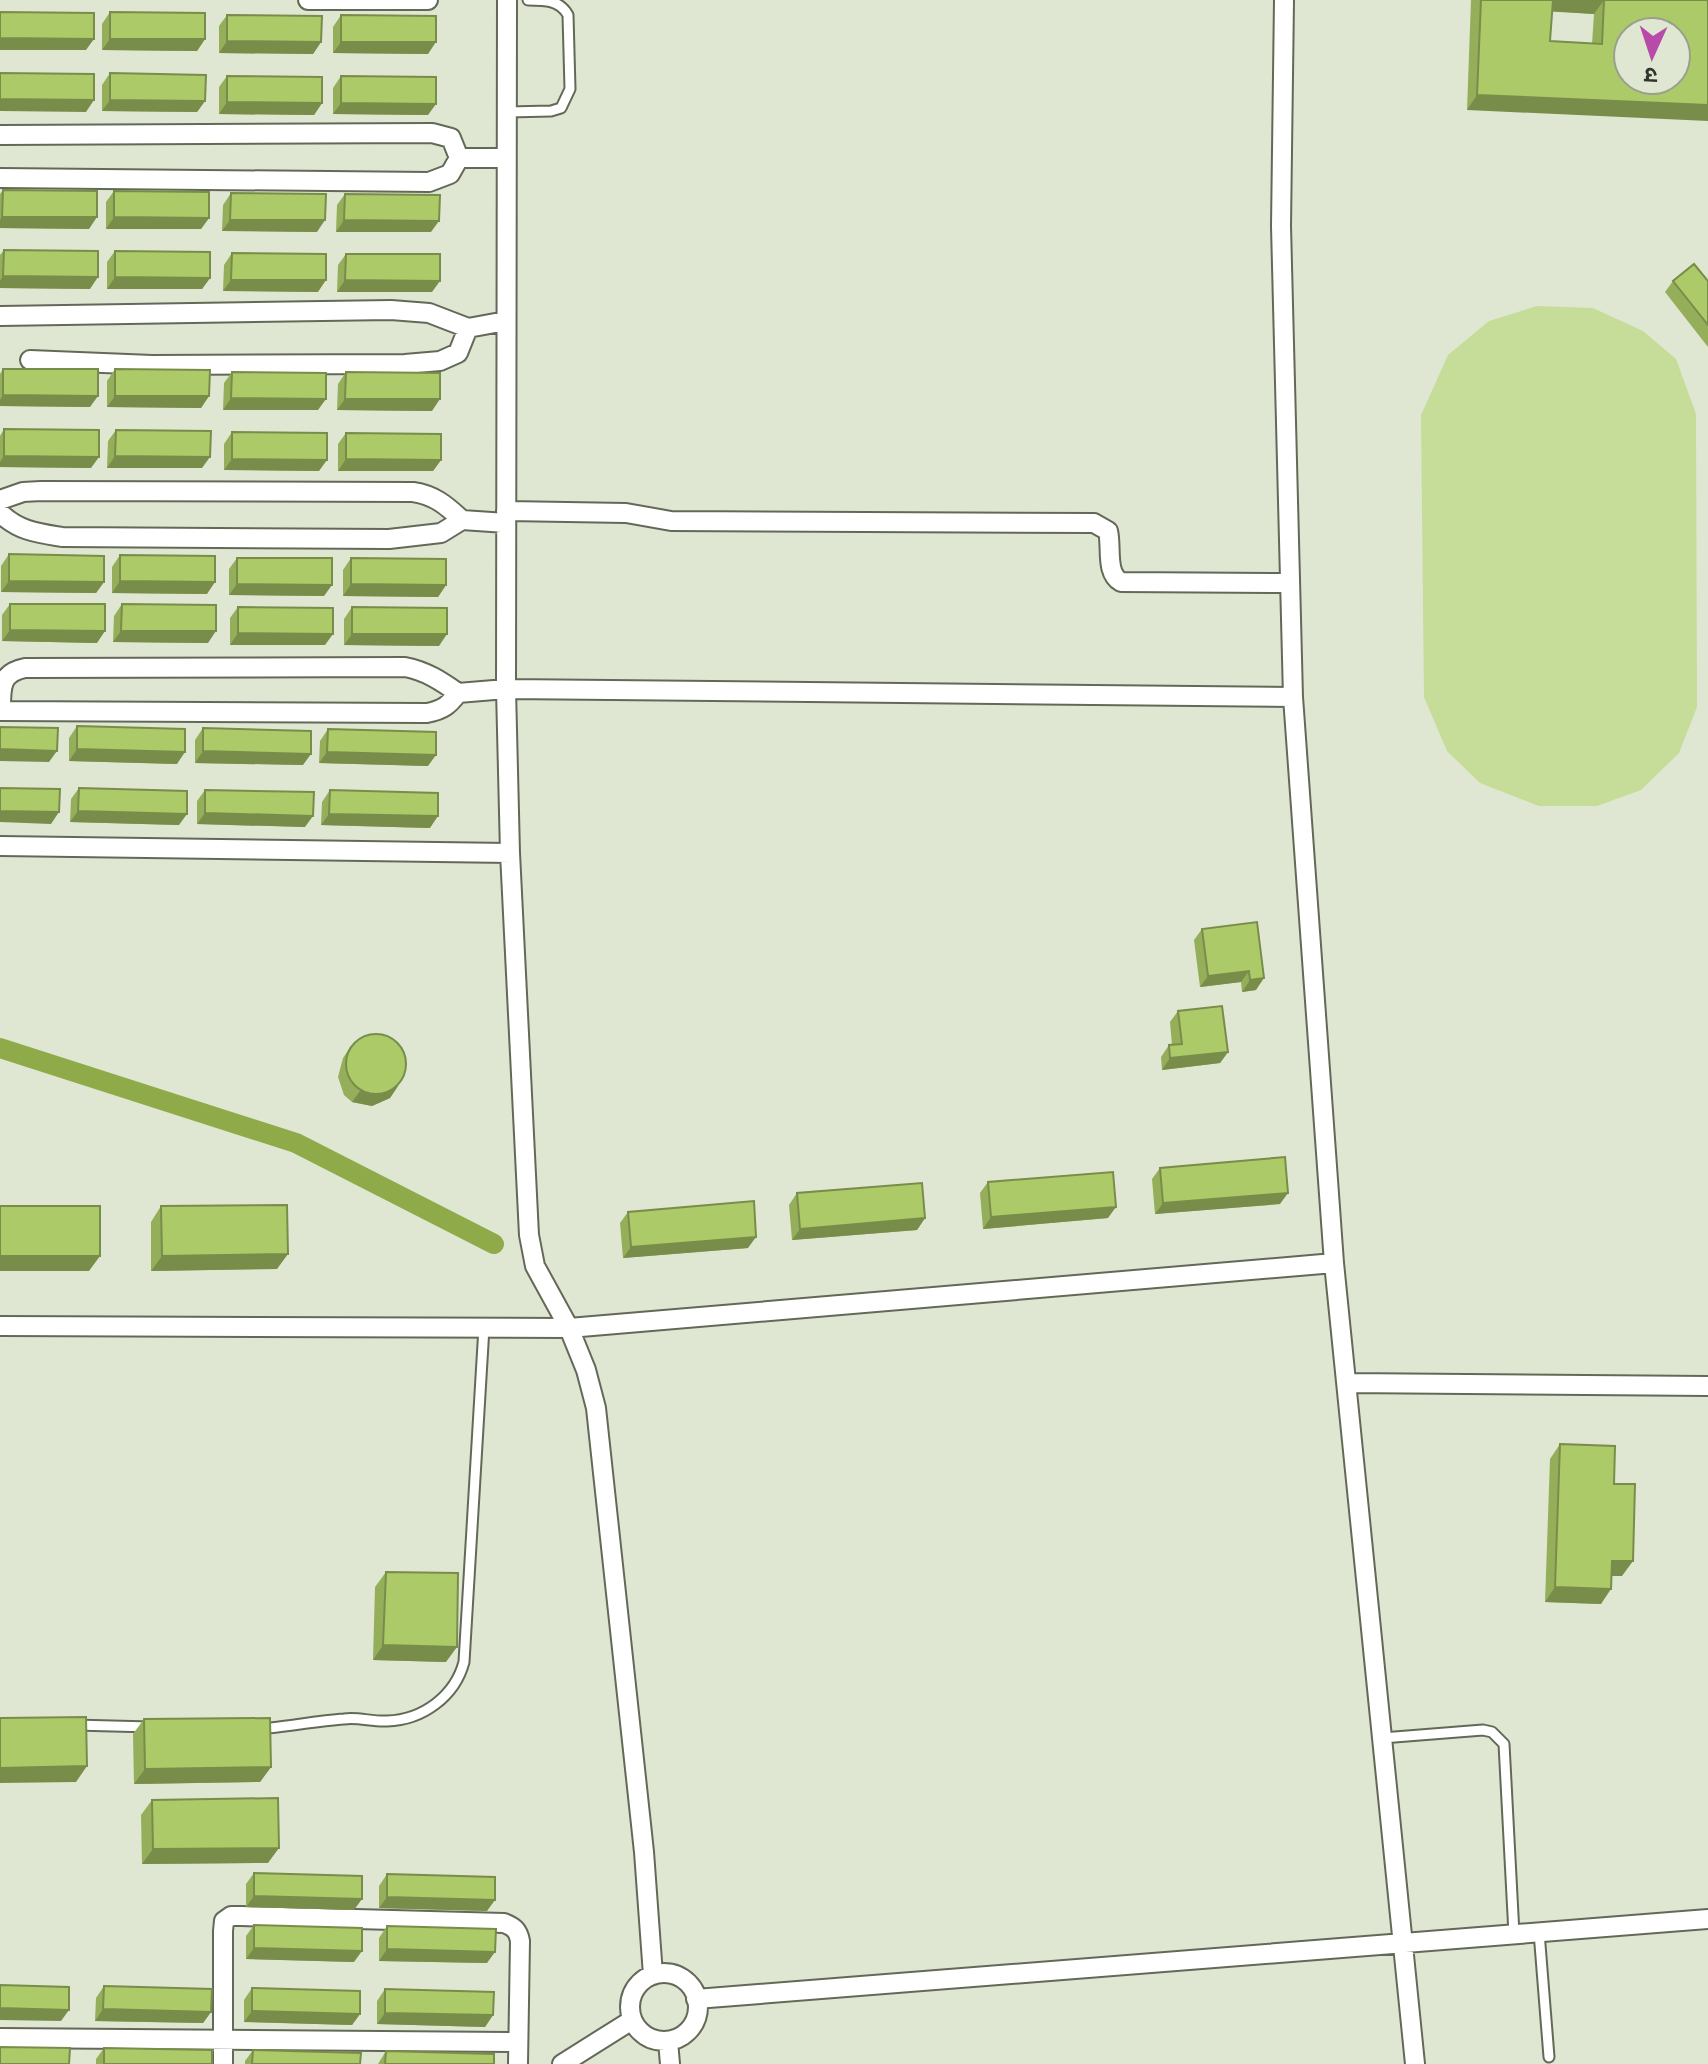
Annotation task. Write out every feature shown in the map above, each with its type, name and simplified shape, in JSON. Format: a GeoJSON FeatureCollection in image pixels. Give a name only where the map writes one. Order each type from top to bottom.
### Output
{"type":"FeatureCollection","features":[{"type":"Feature","properties":{"kind":"street"},"geometry":{"type":"LineString","coordinates":[[308,0],[428,0]]}},
{"type":"Feature","properties":{"kind":"street"},"geometry":{"type":"LineString","coordinates":[[507,0],[506,689],[510,853],[529,1235],[535,1266],[569,1328],[586,1370],[596,1408],[644,1852],[653,1975]]}},
{"type":"Feature","properties":{"kind":"street"},"geometry":{"type":"LineString","coordinates":[[1284,0],[1281,226],[1293,697],[1334,1263],[1415,2064]]}},
{"type":"Feature","properties":{"kind":"street"},"geometry":{"type":"LineString","coordinates":[[0,135],[432,133],[451,138],[459,158]]}},
{"type":"Feature","properties":{"kind":"street"},"geometry":{"type":"LineString","coordinates":[[459,158],[506,158]]}},
{"type":"Feature","properties":{"kind":"street"},"geometry":{"type":"LineString","coordinates":[[0,178],[429,182],[450,174],[459,158]]}},
{"type":"Feature","properties":{"kind":"street"},"geometry":{"type":"LineString","coordinates":[[0,316],[391,310],[429,313],[468,328],[506,321]]}},
{"type":"Feature","properties":{"kind":"street"},"geometry":{"type":"LineString","coordinates":[[30,360],[152,365],[405,364],[440,361],[458,353],[468,328]]}},
{"type":"Feature","properties":{"kind":"street"},"geometry":{"type":"LineString","coordinates":[[0,500],[23,492],[41,491],[413,492],[428,494],[462,520]]}},
{"type":"Feature","properties":{"kind":"street"},"geometry":{"type":"LineString","coordinates":[[0,513],[28,532],[62,537],[156,539],[421,537],[441,533],[462,520],[626,513],[671,521],[1094,523],[1108,531],[1111,571],[1114,578],[1121,582],[1290,583]]}},
{"type":"Feature","properties":{"kind":"street"},"geometry":{"type":"LineString","coordinates":[[458,693],[434,676],[405,667],[25,668],[12,670],[4,677],[1,711],[427,713],[439,711],[458,693],[506,689],[1293,697]]}},
{"type":"Feature","properties":{"kind":"street"},"geometry":{"type":"LineString","coordinates":[[0,846],[510,853]]}},
{"type":"Feature","properties":{"kind":"street"},"geometry":{"type":"LineString","coordinates":[[0,1326],[569,1328],[1334,1263]]}},
{"type":"Feature","properties":{"kind":"street"},"geometry":{"type":"LineString","coordinates":[[1347,1383],[1708,1386]]}},
{"type":"Feature","properties":{"kind":"street"},"geometry":{"type":"LineString","coordinates":[[223,2064],[224,1921],[231,1916],[504,1923],[519,1932],[520,1941],[518,2064]]}},
{"type":"Feature","properties":{"kind":"street"},"geometry":{"type":"LineString","coordinates":[[696,1999],[1708,1919]]}},
{"type":"Feature","properties":{"kind":"street"},"geometry":{"type":"LineString","coordinates":[[653,1975],[675,1975],[685,1980],[696,1999],[695,2020],[689,2030],[668,2041],[647,2037],[632,2020],[631,1998],[643,1980],[653,1975]]}},
{"type":"Feature","properties":{"kind":"street"},"geometry":{"type":"LineString","coordinates":[[562,2064],[632,2020]]}},
{"type":"Feature","properties":{"kind":"street"},"geometry":{"type":"LineString","coordinates":[[0,2038],[518,2042]]}},
{"type":"Feature","properties":{"kind":"street"},"geometry":{"type":"LineString","coordinates":[[668,2041],[670,2064]]}},
{"type":"Feature","properties":{"kind":"lane"},"geometry":{"type":"LineString","coordinates":[[506,112],[561,108],[570,89],[568,15],[564,5],[554,0],[528,0]]}},
{"type":"Feature","properties":{"kind":"lane"},"geometry":{"type":"LineString","coordinates":[[242,1729],[276,1728],[346,1718],[387,1721],[409,1718],[424,1712],[454,1688],[464,1662],[484,1327]]}},
{"type":"Feature","properties":{"kind":"lane"},"geometry":{"type":"LineString","coordinates":[[60,1725],[166,1727]]}},
{"type":"Feature","properties":{"kind":"lane"},"geometry":{"type":"LineString","coordinates":[[1382,1738],[1483,1730],[1492,1732],[1504,1744],[1514,1934]]}},
{"type":"Feature","properties":{"kind":"lane"},"geometry":{"type":"LineString","coordinates":[[1539,1932],[1549,2057]]}},
{"type":"Feature","properties":{"kind":"green space"},"geometry":{"type":"Polygon","coordinates":[[[1537,306],[1593,308],[1643,331],[1676,359],[1696,414],[1697,707],[1679,753],[1641,790],[1597,806],[1539,806],[1480,783],[1447,751],[1424,697],[1421,415],[1448,355],[1489,321],[1537,306]]]}},
{"type":"Feature","properties":{"kind":"building"},"geometry":{"type":"Polygon","coordinates":[[[1481,0],[1553,0],[1550,41],[1602,44],[1604,0],[1708,0],[1708,105],[1477,95],[1481,0]]]}},
{"type":"Feature","properties":{"kind":"building"},"geometry":{"type":"Polygon","coordinates":[[[0,12],[94,13],[94,39],[0,38],[0,12]]]}},
{"type":"Feature","properties":{"kind":"building"},"geometry":{"type":"Polygon","coordinates":[[[110,12],[205,13],[205,39],[110,39],[110,12]]]}},
{"type":"Feature","properties":{"kind":"building"},"geometry":{"type":"Polygon","coordinates":[[[227,15],[322,16],[321,42],[227,41],[227,15]]]}},
{"type":"Feature","properties":{"kind":"building"},"geometry":{"type":"Polygon","coordinates":[[[341,15],[436,16],[436,42],[341,42],[341,15]]]}},
{"type":"Feature","properties":{"kind":"building"},"geometry":{"type":"Polygon","coordinates":[[[0,73],[94,74],[94,100],[0,99],[0,73]]]}},
{"type":"Feature","properties":{"kind":"building"},"geometry":{"type":"Polygon","coordinates":[[[110,73],[206,75],[205,101],[110,100],[110,73]]]}},
{"type":"Feature","properties":{"kind":"building"},"geometry":{"type":"Polygon","coordinates":[[[227,76],[322,77],[322,103],[227,102],[227,76]]]}},
{"type":"Feature","properties":{"kind":"building"},"geometry":{"type":"Polygon","coordinates":[[[341,76],[436,77],[436,104],[341,103],[341,76]]]}},
{"type":"Feature","properties":{"kind":"building"},"geometry":{"type":"Polygon","coordinates":[[[3,190],[97,191],[97,217],[2,217],[3,190]]]}},
{"type":"Feature","properties":{"kind":"building"},"geometry":{"type":"Polygon","coordinates":[[[114,191],[209,192],[209,218],[114,217],[114,191]]]}},
{"type":"Feature","properties":{"kind":"building"},"geometry":{"type":"Polygon","coordinates":[[[231,193],[326,194],[325,220],[230,220],[231,193]]]}},
{"type":"Feature","properties":{"kind":"building"},"geometry":{"type":"Polygon","coordinates":[[[345,194],[440,195],[439,221],[344,220],[345,194]]]}},
{"type":"Feature","properties":{"kind":"building"},"geometry":{"type":"Polygon","coordinates":[[[4,250],[98,251],[98,277],[3,276],[4,250]]]}},
{"type":"Feature","properties":{"kind":"building"},"geometry":{"type":"Polygon","coordinates":[[[115,251],[210,252],[210,278],[115,277],[115,251]]]}},
{"type":"Feature","properties":{"kind":"building"},"geometry":{"type":"Polygon","coordinates":[[[232,253],[326,254],[326,280],[231,280],[232,253]]]}},
{"type":"Feature","properties":{"kind":"building"},"geometry":{"type":"Polygon","coordinates":[[[346,254],[440,254],[440,281],[345,280],[346,254]]]}},
{"type":"Feature","properties":{"kind":"building"},"geometry":{"type":"Polygon","coordinates":[[[1694,264],[1708,281],[1708,325],[1673,281],[1694,264]]]}},
{"type":"Feature","properties":{"kind":"building"},"geometry":{"type":"Polygon","coordinates":[[[3,369],[98,369],[98,396],[3,395],[3,369]]]}},
{"type":"Feature","properties":{"kind":"building"},"geometry":{"type":"Polygon","coordinates":[[[115,369],[210,370],[209,396],[115,396],[115,369]]]}},
{"type":"Feature","properties":{"kind":"building"},"geometry":{"type":"Polygon","coordinates":[[[232,372],[326,373],[326,399],[231,398],[232,372]]]}},
{"type":"Feature","properties":{"kind":"building"},"geometry":{"type":"Polygon","coordinates":[[[346,372],[440,373],[440,399],[345,399],[346,372]]]}},
{"type":"Feature","properties":{"kind":"building"},"geometry":{"type":"Polygon","coordinates":[[[4,429],[99,430],[99,457],[4,456],[4,429]]]}},
{"type":"Feature","properties":{"kind":"building"},"geometry":{"type":"Polygon","coordinates":[[[116,430],[211,431],[210,457],[115,456],[116,430]]]}},
{"type":"Feature","properties":{"kind":"building"},"geometry":{"type":"Polygon","coordinates":[[[232,432],[327,433],[327,460],[232,459],[232,432]]]}},
{"type":"Feature","properties":{"kind":"building"},"geometry":{"type":"Polygon","coordinates":[[[346,433],[441,434],[441,460],[346,459],[346,433]]]}},
{"type":"Feature","properties":{"kind":"building"},"geometry":{"type":"Polygon","coordinates":[[[9,554],[104,556],[104,582],[9,581],[9,554]]]}},
{"type":"Feature","properties":{"kind":"building"},"geometry":{"type":"Polygon","coordinates":[[[120,555],[215,556],[215,582],[120,581],[120,555]]]}},
{"type":"Feature","properties":{"kind":"building"},"geometry":{"type":"Polygon","coordinates":[[[237,558],[332,558],[332,585],[237,584],[237,558]]]}},
{"type":"Feature","properties":{"kind":"building"},"geometry":{"type":"Polygon","coordinates":[[[351,558],[446,559],[446,585],[351,584],[351,558]]]}},
{"type":"Feature","properties":{"kind":"building"},"geometry":{"type":"Polygon","coordinates":[[[10,604],[105,604],[105,631],[10,630],[10,604]]]}},
{"type":"Feature","properties":{"kind":"building"},"geometry":{"type":"Polygon","coordinates":[[[122,604],[216,605],[216,631],[121,631],[122,604]]]}},
{"type":"Feature","properties":{"kind":"building"},"geometry":{"type":"Polygon","coordinates":[[[238,607],[333,608],[333,634],[238,633],[238,607]]]}},
{"type":"Feature","properties":{"kind":"building"},"geometry":{"type":"Polygon","coordinates":[[[352,607],[447,608],[447,634],[352,634],[352,607]]]}},
{"type":"Feature","properties":{"kind":"building"},"geometry":{"type":"Polygon","coordinates":[[[77,726],[185,729],[185,752],[77,749],[77,726]]]}},
{"type":"Feature","properties":{"kind":"building"},"geometry":{"type":"Polygon","coordinates":[[[0,727],[58,728],[57,751],[0,749],[0,727]]]}},
{"type":"Feature","properties":{"kind":"building"},"geometry":{"type":"Polygon","coordinates":[[[203,728],[311,731],[311,754],[203,751],[203,728]]]}},
{"type":"Feature","properties":{"kind":"building"},"geometry":{"type":"Polygon","coordinates":[[[328,729],[436,732],[436,755],[327,752],[328,729]]]}},
{"type":"Feature","properties":{"kind":"building"},"geometry":{"type":"Polygon","coordinates":[[[0,788],[60,789],[59,812],[0,811],[0,788]]]}},
{"type":"Feature","properties":{"kind":"building"},"geometry":{"type":"Polygon","coordinates":[[[79,788],[187,791],[187,814],[78,811],[79,788]]]}},
{"type":"Feature","properties":{"kind":"building"},"geometry":{"type":"Polygon","coordinates":[[[205,790],[314,792],[313,816],[205,813],[205,790]]]}},
{"type":"Feature","properties":{"kind":"building"},"geometry":{"type":"Polygon","coordinates":[[[330,790],[438,793],[438,816],[329,814],[330,790]]]}},
{"type":"Feature","properties":{"kind":"building"},"geometry":{"type":"Polygon","coordinates":[[[1257,922],[1264,978],[1250,980],[1249,971],[1208,976],[1202,929],[1257,922]]]}},
{"type":"Feature","properties":{"kind":"building"},"geometry":{"type":"Polygon","coordinates":[[[1222,1006],[1228,1052],[1170,1058],[1169,1045],[1182,1044],[1178,1011],[1222,1006]]]}},
{"type":"Feature","properties":{"kind":"building"},"geometry":{"type":"Polygon","coordinates":[[[376,1034],[397,1043],[406,1064],[397,1085],[376,1094],[355,1085],[346,1064],[355,1043],[376,1034]]]}},
{"type":"Feature","properties":{"kind":"building"},"geometry":{"type":"Polygon","coordinates":[[[1285,1157],[1288,1193],[1163,1203],[1160,1168],[1285,1157]]]}},
{"type":"Feature","properties":{"kind":"building"},"geometry":{"type":"Polygon","coordinates":[[[1113,1172],[1116,1207],[991,1217],[988,1182],[1113,1172]]]}},
{"type":"Feature","properties":{"kind":"building"},"geometry":{"type":"Polygon","coordinates":[[[922,1183],[925,1218],[800,1229],[797,1193],[922,1183]]]}},
{"type":"Feature","properties":{"kind":"building"},"geometry":{"type":"Polygon","coordinates":[[[754,1201],[756,1237],[631,1247],[628,1212],[754,1201]]]}},
{"type":"Feature","properties":{"kind":"building"},"geometry":{"type":"Polygon","coordinates":[[[287,1205],[288,1254],[162,1256],[161,1206],[287,1205]]]}},
{"type":"Feature","properties":{"kind":"building"},"geometry":{"type":"Polygon","coordinates":[[[0,1206],[100,1206],[100,1256],[0,1256],[0,1206]]]}},
{"type":"Feature","properties":{"kind":"building"},"geometry":{"type":"Polygon","coordinates":[[[1560,1444],[1615,1446],[1614,1484],[1635,1484],[1633,1561],[1612,1561],[1611,1589],[1555,1587],[1560,1444]]]}},
{"type":"Feature","properties":{"kind":"building"},"geometry":{"type":"Polygon","coordinates":[[[386,1572],[458,1573],[457,1647],[383,1645],[386,1572]]]}},
{"type":"Feature","properties":{"kind":"building"},"geometry":{"type":"Polygon","coordinates":[[[86,1717],[87,1766],[0,1768],[0,1718],[86,1717]]]}},
{"type":"Feature","properties":{"kind":"building"},"geometry":{"type":"Polygon","coordinates":[[[270,1718],[271,1767],[145,1769],[144,1719],[270,1718]]]}},
{"type":"Feature","properties":{"kind":"building"},"geometry":{"type":"Polygon","coordinates":[[[278,1798],[279,1848],[153,1849],[152,1800],[278,1798]]]}},
{"type":"Feature","properties":{"kind":"building"},"geometry":{"type":"Polygon","coordinates":[[[254,1873],[362,1876],[362,1899],[254,1896],[254,1873]]]}},
{"type":"Feature","properties":{"kind":"building"},"geometry":{"type":"Polygon","coordinates":[[[387,1874],[495,1877],[495,1900],[387,1897],[387,1874]]]}},
{"type":"Feature","properties":{"kind":"building"},"geometry":{"type":"Polygon","coordinates":[[[254,1925],[362,1928],[362,1951],[254,1948],[254,1925]]]}},
{"type":"Feature","properties":{"kind":"building"},"geometry":{"type":"Polygon","coordinates":[[[387,1926],[496,1929],[495,1952],[387,1949],[387,1926]]]}},
{"type":"Feature","properties":{"kind":"building"},"geometry":{"type":"Polygon","coordinates":[[[0,1985],[69,1987],[69,2010],[0,2008],[0,1985]]]}},
{"type":"Feature","properties":{"kind":"building"},"geometry":{"type":"Polygon","coordinates":[[[104,1986],[212,1989],[211,2012],[103,2009],[104,1986]]]}},
{"type":"Feature","properties":{"kind":"building"},"geometry":{"type":"Polygon","coordinates":[[[252,1988],[360,1991],[360,2014],[252,2011],[252,1988]]]}},
{"type":"Feature","properties":{"kind":"building"},"geometry":{"type":"Polygon","coordinates":[[[385,1989],[494,1992],[493,2015],[385,2013],[385,1989]]]}},
{"type":"Feature","properties":{"kind":"building"},"geometry":{"type":"Polygon","coordinates":[[[0,2047],[70,2048],[69,2064],[0,2064],[0,2047]]]}},
{"type":"Feature","properties":{"kind":"building"},"geometry":{"type":"Polygon","coordinates":[[[104,2048],[212,2050],[212,2064],[104,2064],[104,2048]]]}},
{"type":"Feature","properties":{"kind":"building"},"geometry":{"type":"Polygon","coordinates":[[[253,2050],[361,2053],[360,2064],[252,2064],[253,2050]]]}},
{"type":"Feature","properties":{"kind":"building"},"geometry":{"type":"Polygon","coordinates":[[[386,2051],[494,2054],[494,2064],[385,2064],[386,2051]]]}},
{"type":"Feature","properties":{"kind":"waterway"},"geometry":{"type":"LineString","coordinates":[[0,1048],[296,1143],[494,1244]]}}]}
